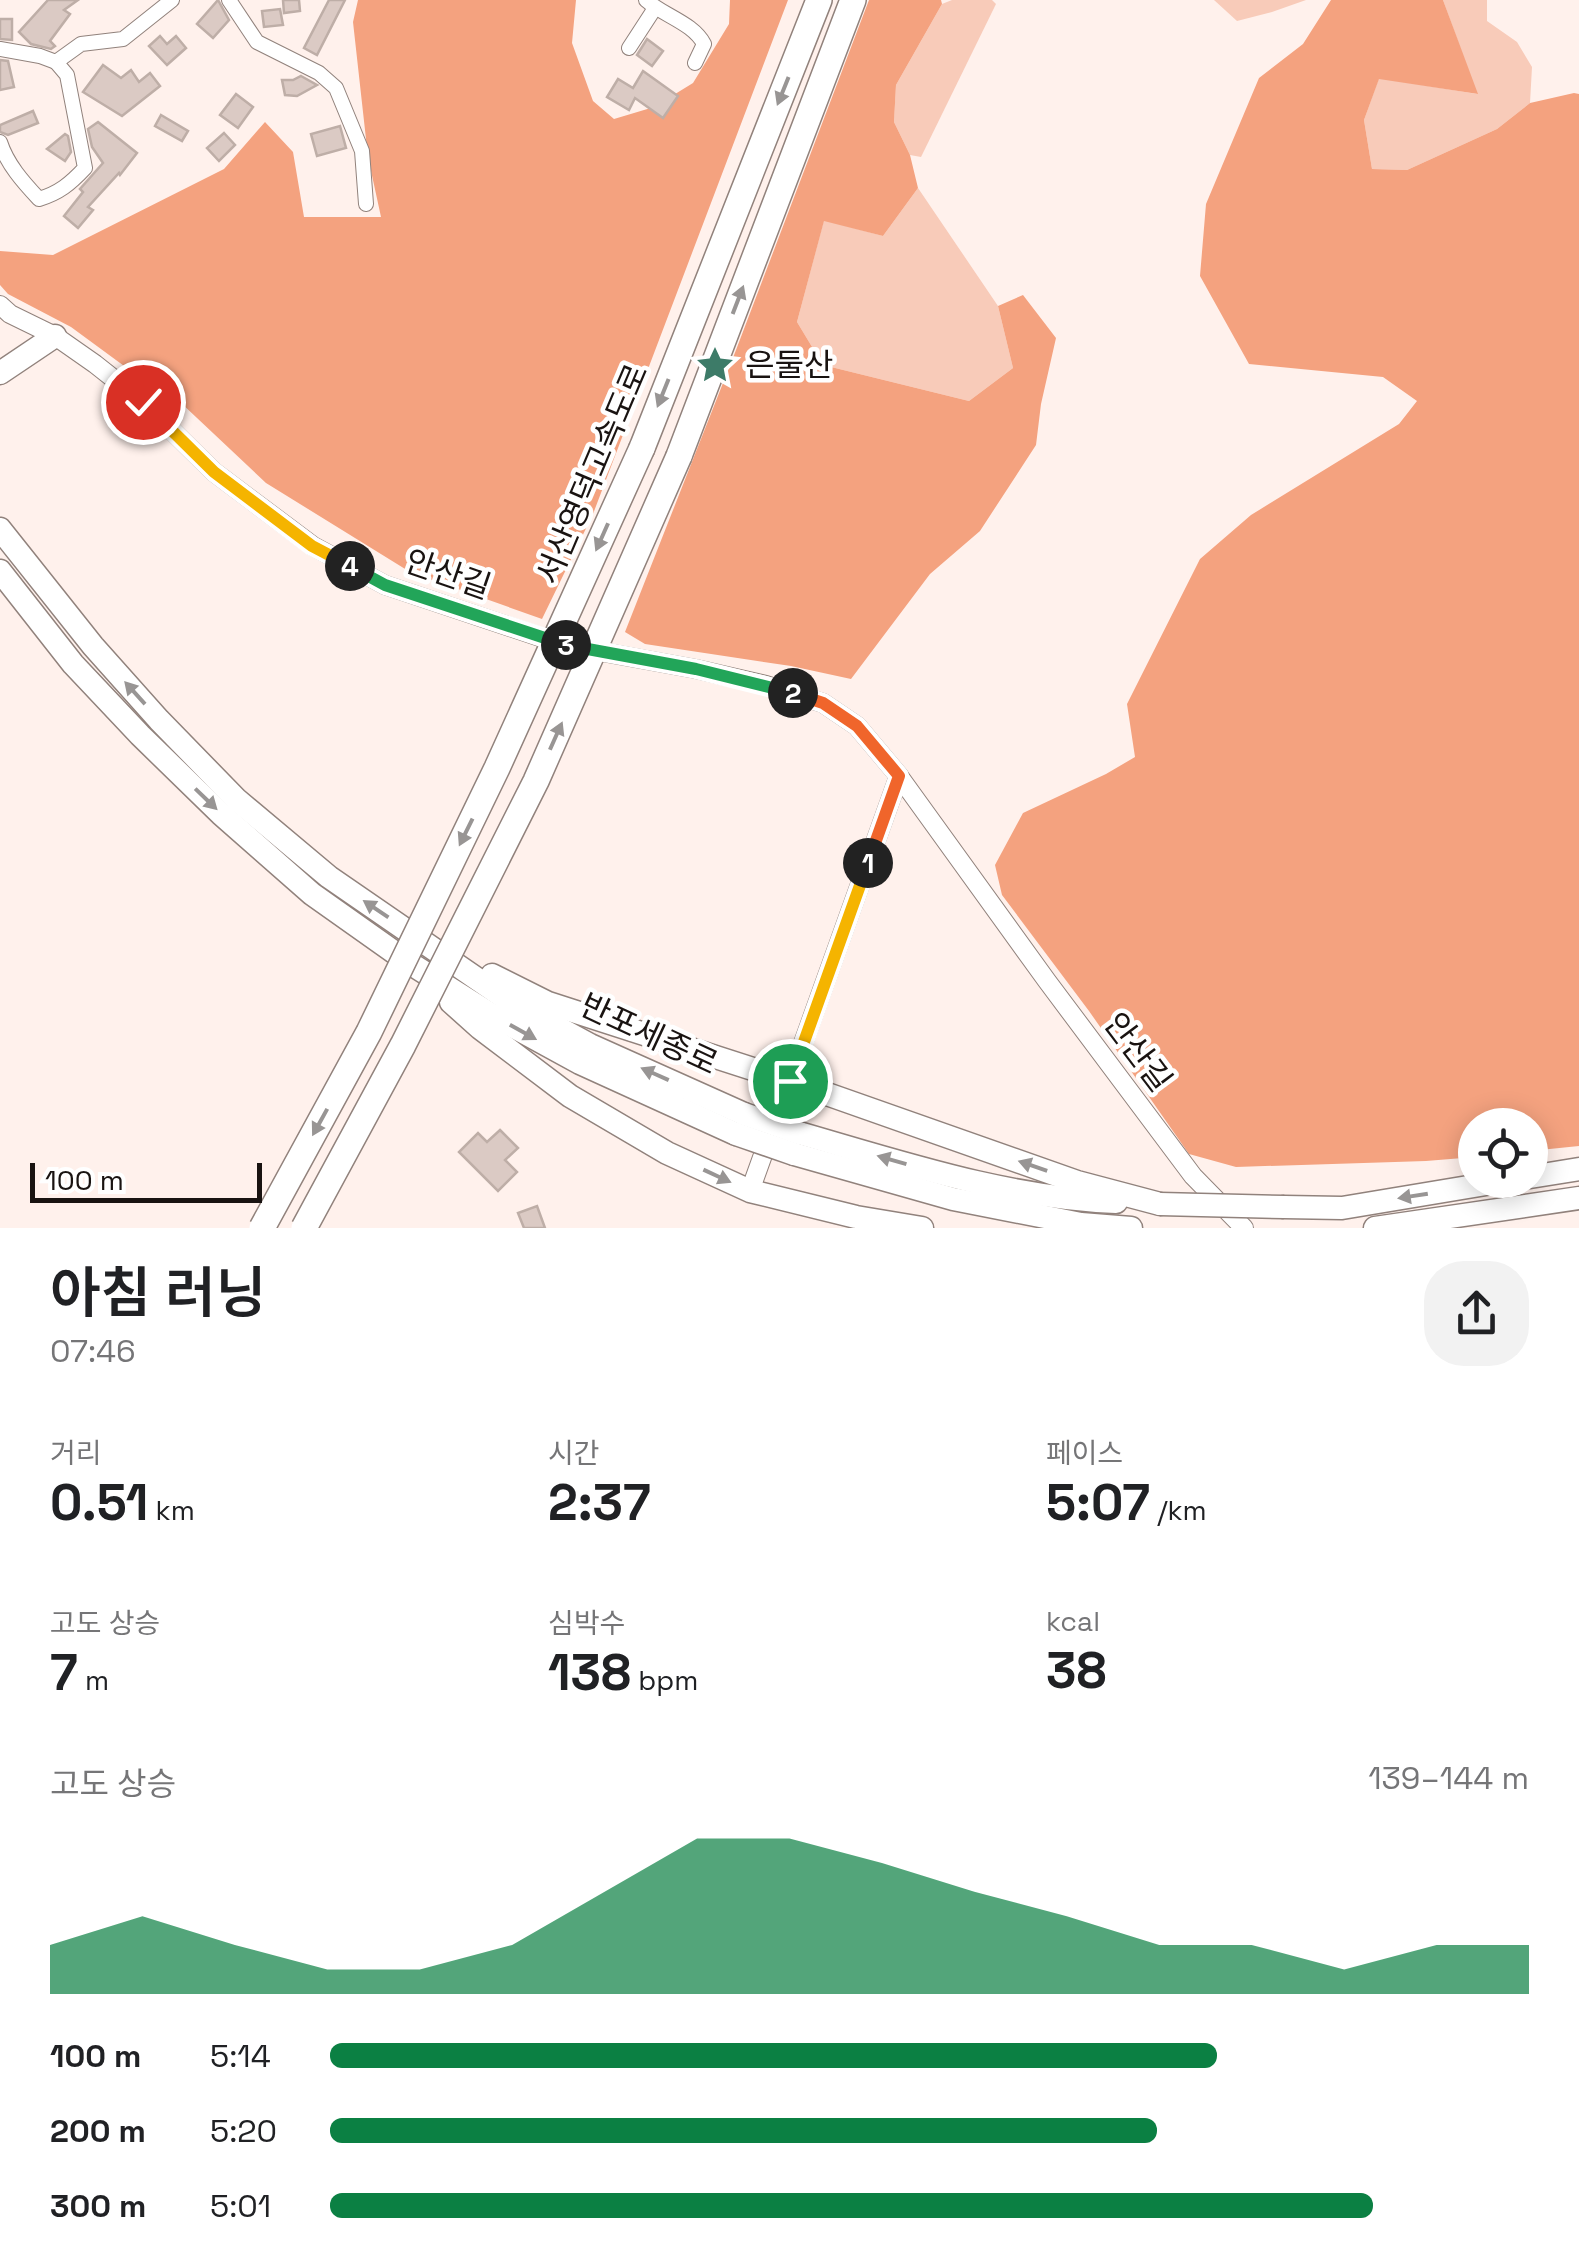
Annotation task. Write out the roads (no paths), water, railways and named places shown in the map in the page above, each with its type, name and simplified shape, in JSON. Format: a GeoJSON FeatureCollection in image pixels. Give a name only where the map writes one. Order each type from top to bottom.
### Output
{"type":"FeatureCollection","features":[{"type":"Feature","properties":{"kind":"highway","name":"서산영덕고속도로"},"geometry":{"type":"LineString","coordinates":[[262,1228],[369,1032],[498,768],[642,448],[818,0]]}},
{"type":"Feature","properties":{"kind":"highway"},"geometry":{"type":"LineString","coordinates":[[304,1228],[403,1044],[536,781],[679,456],[853,0]]}},
{"type":"Feature","properties":{"kind":"highway"},"geometry":{"type":"LineString","coordinates":[[0,373],[55,336]]}},
{"type":"Feature","properties":{"kind":"highway","name":"반포세종로"},"geometry":{"type":"LineString","coordinates":[[0,528],[93,646],[159,720],[236,798],[328,878],[510,1001],[740,1124]]}},
{"type":"Feature","properties":{"kind":"highway","name":"반포세종로"},"geometry":{"type":"LineString","coordinates":[[0,571],[74,664],[221,814],[312,894],[492,1015],[580,1063],[953,1200],[1082,1224],[1131,1228]]}},
{"type":"Feature","properties":{"kind":"highway"},"geometry":{"type":"LineString","coordinates":[[425,942],[548,1003],[790,1081],[1077,1182],[1160,1204]]}},
{"type":"Feature","properties":{"kind":"highway"},"geometry":{"type":"LineString","coordinates":[[408,962],[480,1028],[570,1096],[667,1153],[750,1191],[856,1217],[922,1228]]}},
{"type":"Feature","properties":{"kind":"highway","name":"반포세종로"},"geometry":{"type":"LineString","coordinates":[[796,1143],[962,1180],[1082,1201],[1342,1208],[1458,1189]]}},
{"type":"Feature","properties":{"kind":"highway"},"geometry":{"type":"LineString","coordinates":[[1548,1174],[1579,1168]]}},
{"type":"Feature","properties":{"kind":"highway"},"geometry":{"type":"LineString","coordinates":[[1375,1228],[1579,1198]]}},
{"type":"Feature","properties":{"kind":"street"},"geometry":{"type":"LineString","coordinates":[[56,62],[81,44],[123,39],[172,0]]}},
{"type":"Feature","properties":{"kind":"street"},"geometry":{"type":"LineString","coordinates":[[229,0],[257,42],[320,73],[336,88],[362,152],[366,204]]}},
{"type":"Feature","properties":{"kind":"street"},"geometry":{"type":"LineString","coordinates":[[629,48],[650,4],[698,33],[704,44],[695,63]]}},
{"type":"Feature","properties":{"kind":"street"},"geometry":{"type":"LineString","coordinates":[[0,49],[56,62],[67,75],[85,168],[57,194],[38,199],[21,179],[0,142]]}},
{"type":"Feature","properties":{"kind":"street","name":"안산길"},"geometry":{"type":"LineString","coordinates":[[0,305],[95,364],[143,402],[214,472],[312,546],[385,585],[564,645],[766,685],[823,703],[857,726],[899,776],[1193,1176],[1244,1228]]}},
{"type":"Feature","properties":{"kind":"street"},"geometry":{"type":"LineString","coordinates":[[750,1191],[899,776]]}},
{"type":"Feature","properties":{"kind":"place","name":"은둘산"},"geometry":{"type":"Point","coordinates":[715,365]}}]}
